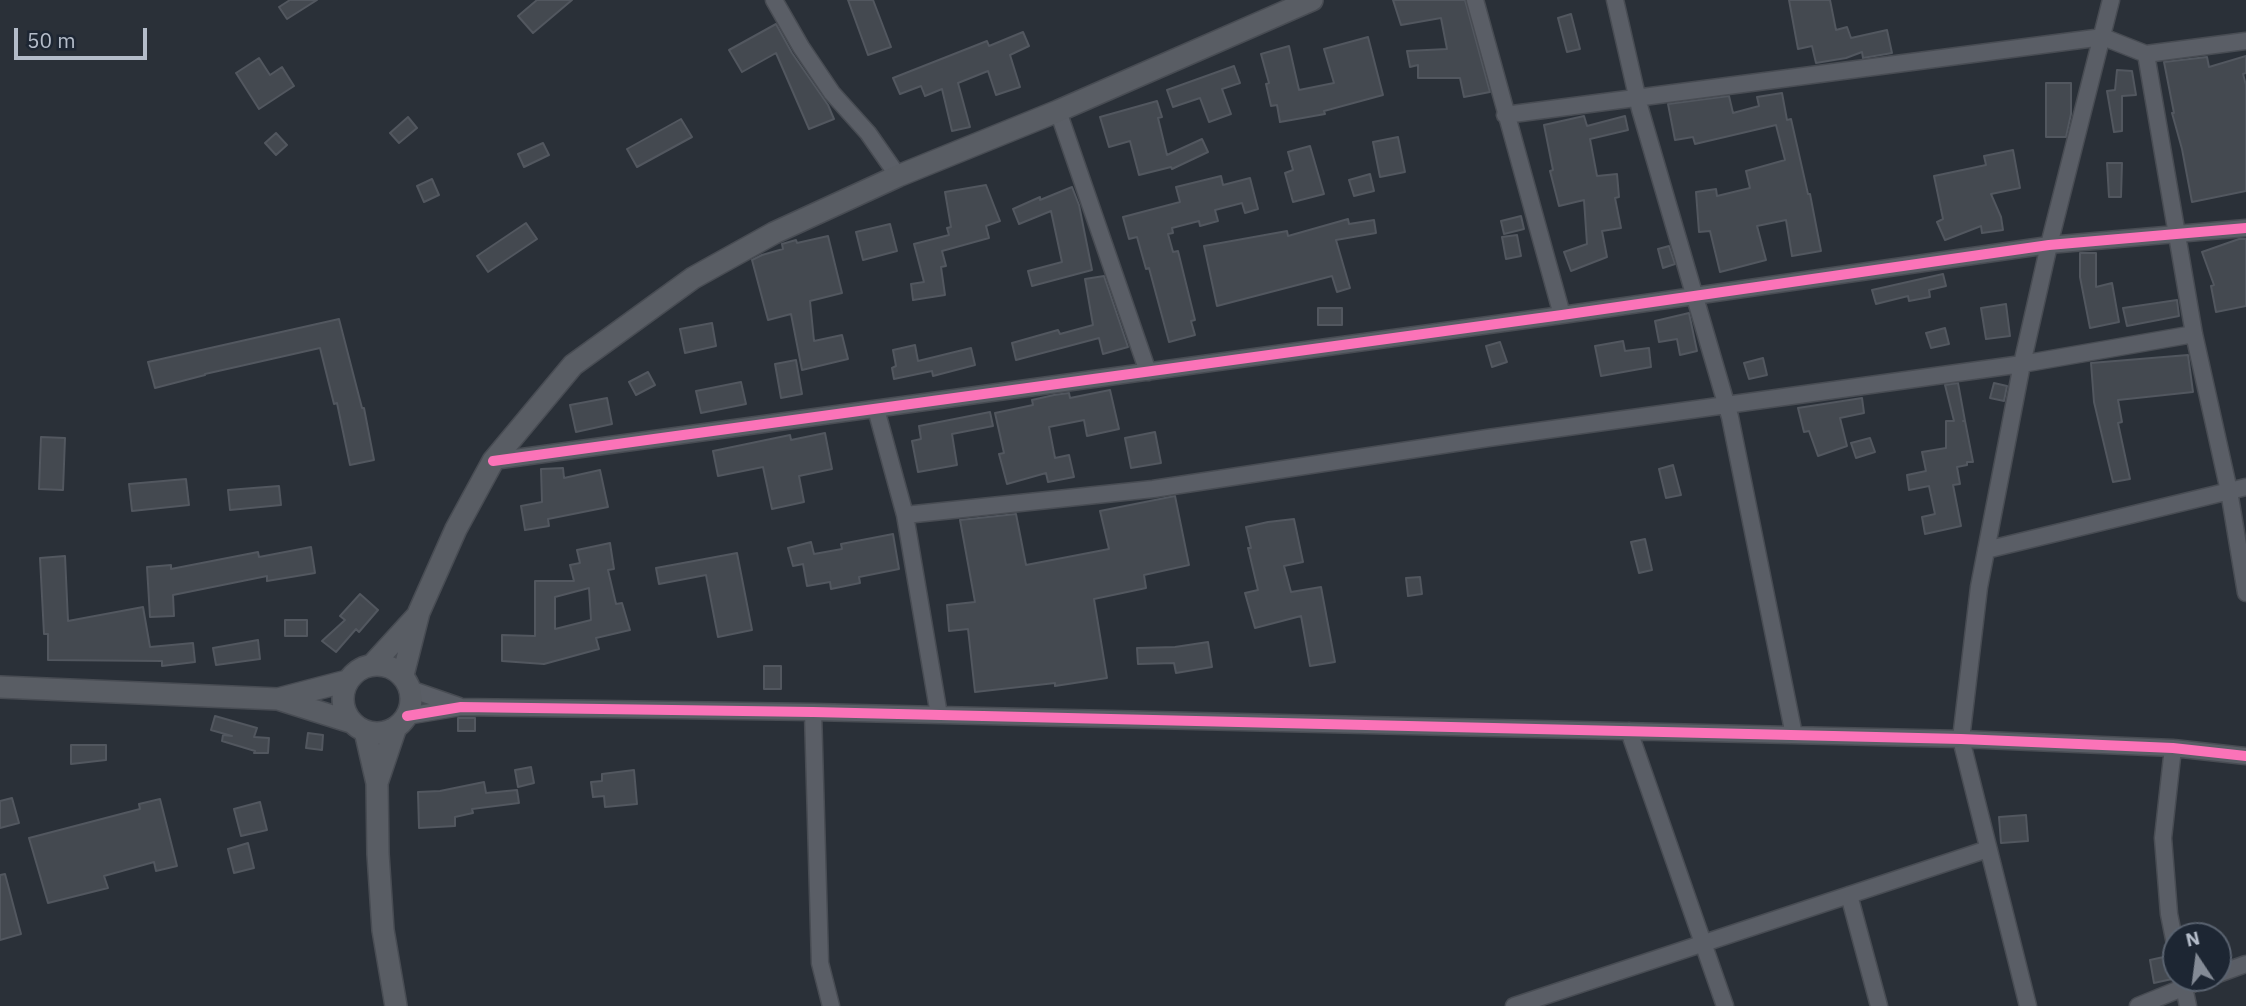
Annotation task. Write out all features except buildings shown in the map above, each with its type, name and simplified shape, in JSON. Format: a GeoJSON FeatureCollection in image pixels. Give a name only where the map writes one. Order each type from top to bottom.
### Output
{"type":"FeatureCollection","features":[{"type":"Feature","properties":{"kind":"main road"},"geometry":{"type":"LineString","coordinates":[[406,682],[419,612],[456,529],[494,461],[573,365],[693,278],[774,233],[898,176],[1058,111],[1312,0]]}},
{"type":"Feature","properties":{"kind":"main road"},"geometry":{"type":"LineString","coordinates":[[396,1006],[383,930],[377,783],[358,726],[345,713],[342,702],[347,681],[354,673],[373,664],[419,612]]}},
{"type":"Feature","properties":{"kind":"main road"},"geometry":{"type":"LineString","coordinates":[[373,664],[394,668],[406,682],[411,698],[377,783]]}},
{"type":"Feature","properties":{"kind":"main road"},"geometry":{"type":"LineString","coordinates":[[278,699],[347,681]]}},
{"type":"Feature","properties":{"kind":"main road"},"geometry":{"type":"LineString","coordinates":[[0,687],[278,699],[381,733],[401,721]]}},
{"type":"Feature","properties":{"kind":"street"},"geometry":{"type":"LineString","coordinates":[[774,0],[832,93],[868,133],[898,176]]}},
{"type":"Feature","properties":{"kind":"street"},"geometry":{"type":"LineString","coordinates":[[1475,0],[1562,315]]}},
{"type":"Feature","properties":{"kind":"street"},"geometry":{"type":"LineString","coordinates":[[1615,0],[1638,98],[1726,406],[1768,598],[1794,735]]}},
{"type":"Feature","properties":{"kind":"street"},"geometry":{"type":"LineString","coordinates":[[2028,1006],[1961,739],[1979,587],[2022,364],[2111,0]]}},
{"type":"Feature","properties":{"kind":"street"},"geometry":{"type":"LineString","coordinates":[[1505,115],[2103,37],[2146,54],[2246,41]]}},
{"type":"Feature","properties":{"kind":"street"},"geometry":{"type":"LineString","coordinates":[[2146,54],[2194,334],[2229,491],[2246,593]]}},
{"type":"Feature","properties":{"kind":"street"},"geometry":{"type":"LineString","coordinates":[[1058,111],[1148,372]]}},
{"type":"Feature","properties":{"kind":"street"},"geometry":{"type":"LineString","coordinates":[[494,461],[1562,315],[2049,245],[2246,228]]}},
{"type":"Feature","properties":{"kind":"street"},"geometry":{"type":"LineString","coordinates":[[905,515],[1153,489],[1488,438],[2022,364],[2194,334]]}},
{"type":"Feature","properties":{"kind":"street"},"geometry":{"type":"LineString","coordinates":[[876,409],[905,515],[939,715]]}},
{"type":"Feature","properties":{"kind":"street"},"geometry":{"type":"LineString","coordinates":[[1986,550],[2246,487]]}},
{"type":"Feature","properties":{"kind":"street"},"geometry":{"type":"LineString","coordinates":[[406,682],[461,707]]}},
{"type":"Feature","properties":{"kind":"street"},"geometry":{"type":"LineString","coordinates":[[401,721],[461,707],[813,712],[1961,739],[2173,748],[2246,756]]}},
{"type":"Feature","properties":{"kind":"street"},"geometry":{"type":"LineString","coordinates":[[813,712],[820,963],[831,1006]]}},
{"type":"Feature","properties":{"kind":"street"},"geometry":{"type":"LineString","coordinates":[[1629,731],[1726,1006]]}},
{"type":"Feature","properties":{"kind":"street"},"geometry":{"type":"LineString","coordinates":[[2171,922],[2163,838],[2173,748]]}},
{"type":"Feature","properties":{"kind":"street"},"geometry":{"type":"LineString","coordinates":[[1514,1006],[1988,849]]}},
{"type":"Feature","properties":{"kind":"street"},"geometry":{"type":"LineString","coordinates":[[1849,895],[1879,1006]]}},
{"type":"Feature","properties":{"kind":"street"},"geometry":{"type":"LineString","coordinates":[[2138,1006],[2164,992]]}},
{"type":"Feature","properties":{"kind":"cycle path"},"geometry":{"type":"LineString","coordinates":[[493,461],[1562,315],[2049,245],[2246,228]]}},
{"type":"Feature","properties":{"kind":"cycle path"},"geometry":{"type":"LineString","coordinates":[[407,716],[461,707],[813,712],[1961,739],[2173,748],[2246,756]]}}]}
